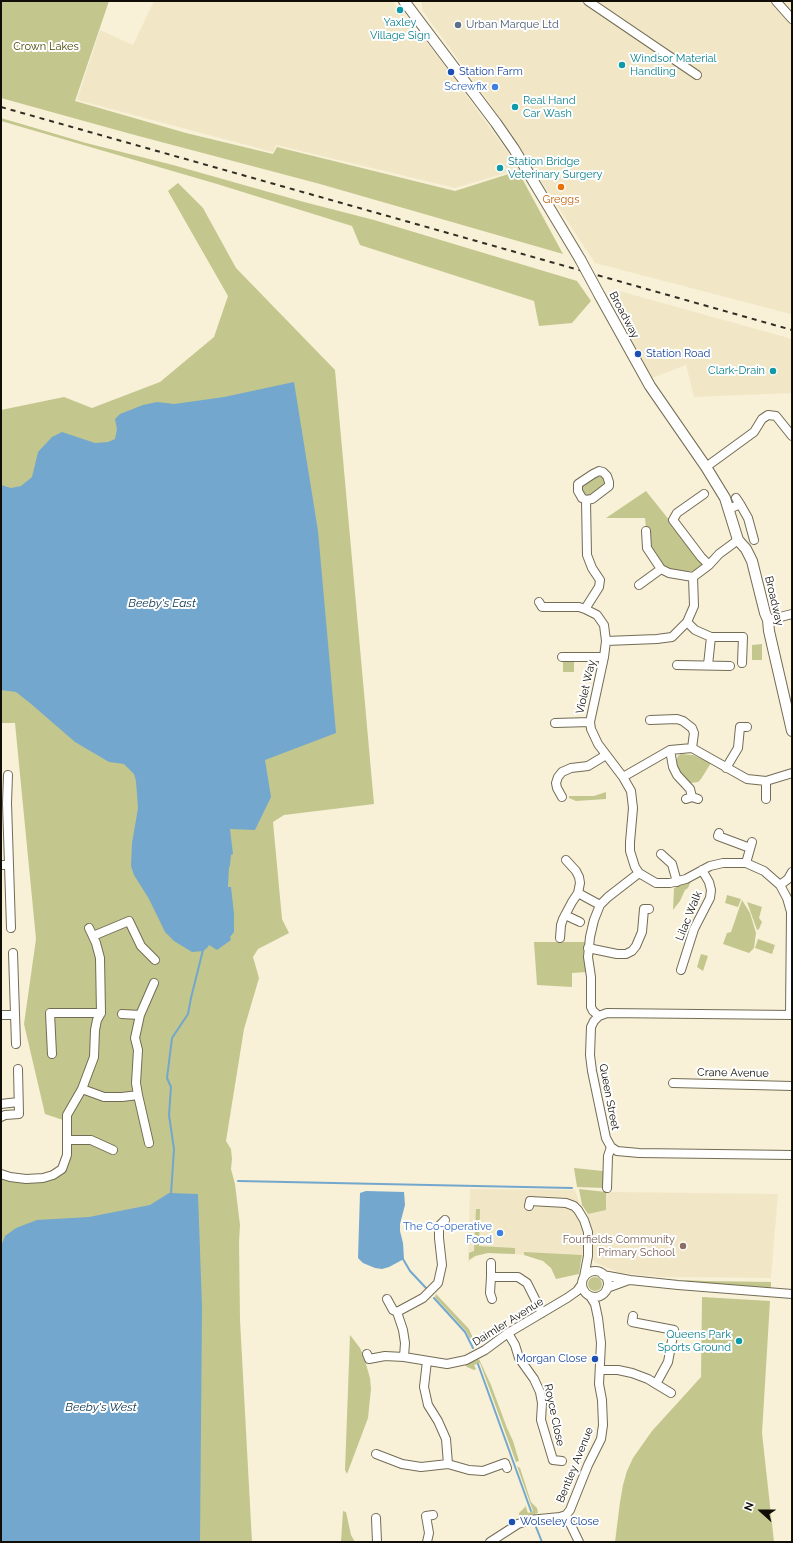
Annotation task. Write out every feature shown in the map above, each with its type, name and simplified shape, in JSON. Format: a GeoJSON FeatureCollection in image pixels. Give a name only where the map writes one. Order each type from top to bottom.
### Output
{"type":"FeatureCollection","features":[{"type":"Feature","properties":{"kind":"main road","name":"Broadway"},"geometry":{"type":"LineString","coordinates":[[404,1],[496,123],[514,150],[580,259],[650,386],[706,467],[722,493],[730,509],[738,540],[746,549],[752,561],[768,620],[769,631],[792,731]]}},
{"type":"Feature","properties":{"kind":"street"},"geometry":{"type":"LineString","coordinates":[[588,1],[697,74]]}},
{"type":"Feature","properties":{"kind":"street"},"geometry":{"type":"LineString","coordinates":[[776,1],[792,19]]}},
{"type":"Feature","properties":{"kind":"street"},"geometry":{"type":"LineString","coordinates":[[706,467],[754,432],[762,419],[768,416],[776,416],[792,436]]}},
{"type":"Feature","properties":{"kind":"street"},"geometry":{"type":"LineString","coordinates":[[704,494],[677,513],[673,520],[701,557],[709,565]]}},
{"type":"Feature","properties":{"kind":"street"},"geometry":{"type":"LineString","coordinates":[[539,602],[542,607],[579,607],[585,609],[599,587],[600,580],[586,555],[586,500]]}},
{"type":"Feature","properties":{"kind":"street"},"geometry":{"type":"LineString","coordinates":[[730,509],[738,501],[748,518],[754,540]]}},
{"type":"Feature","properties":{"kind":"street"},"geometry":{"type":"LineString","coordinates":[[646,531],[647,548],[661,569],[669,573],[694,578]]}},
{"type":"Feature","properties":{"kind":"street"},"geometry":{"type":"LineString","coordinates":[[606,641],[672,637],[687,622],[694,606],[694,578],[719,554],[738,540]]}},
{"type":"Feature","properties":{"kind":"street"},"geometry":{"type":"LineString","coordinates":[[639,584],[661,569]]}},
{"type":"Feature","properties":{"kind":"street","name":"Violet Way"},"geometry":{"type":"LineString","coordinates":[[585,609],[598,615],[602,620],[606,641],[590,722],[591,729],[598,744],[623,776],[631,791],[633,799],[630,851],[635,867],[639,873]]}},
{"type":"Feature","properties":{"kind":"street"},"geometry":{"type":"LineString","coordinates":[[768,620],[792,614]]}},
{"type":"Feature","properties":{"kind":"street"},"geometry":{"type":"LineString","coordinates":[[687,622],[695,630],[711,637],[743,637],[742,663]]}},
{"type":"Feature","properties":{"kind":"street"},"geometry":{"type":"LineString","coordinates":[[708,665],[711,637]]}},
{"type":"Feature","properties":{"kind":"street"},"geometry":{"type":"LineString","coordinates":[[562,657],[604,657]]}},
{"type":"Feature","properties":{"kind":"street"},"geometry":{"type":"LineString","coordinates":[[677,665],[730,666]]}},
{"type":"Feature","properties":{"kind":"street"},"geometry":{"type":"LineString","coordinates":[[648,720],[676,719],[684,721],[692,728],[694,733],[692,748]]}},
{"type":"Feature","properties":{"kind":"street"},"geometry":{"type":"LineString","coordinates":[[555,723],[590,722]]}},
{"type":"Feature","properties":{"kind":"street"},"geometry":{"type":"LineString","coordinates":[[726,768],[738,748],[740,727],[747,727]]}},
{"type":"Feature","properties":{"kind":"street"},"geometry":{"type":"LineString","coordinates":[[623,776],[670,750],[692,748],[747,780],[766,781],[792,773]]}},
{"type":"Feature","properties":{"kind":"street"},"geometry":{"type":"LineString","coordinates":[[670,750],[673,767],[677,775],[690,789],[692,798]]}},
{"type":"Feature","properties":{"kind":"street"},"geometry":{"type":"LineString","coordinates":[[562,797],[556,783],[562,772],[571,768],[588,766],[606,755]]}},
{"type":"Feature","properties":{"kind":"street"},"geometry":{"type":"LineString","coordinates":[[8,775],[5,865],[11,928]]}},
{"type":"Feature","properties":{"kind":"street"},"geometry":{"type":"LineString","coordinates":[[766,781],[766,800]]}},
{"type":"Feature","properties":{"kind":"street"},"geometry":{"type":"LineString","coordinates":[[719,833],[718,836],[751,845],[746,863]]}},
{"type":"Feature","properties":{"kind":"street"},"geometry":{"type":"LineString","coordinates":[[664,855],[672,864],[677,882]]}},
{"type":"Feature","properties":{"kind":"street"},"geometry":{"type":"LineString","coordinates":[[560,938],[561,924],[578,893],[580,884],[576,871],[566,860]]}},
{"type":"Feature","properties":{"kind":"street"},"geometry":{"type":"LineString","coordinates":[[723,863],[746,863],[764,870],[780,885],[787,898],[791,912],[791,1015],[607,1013],[599,1016],[593,1011],[591,1007],[591,977],[588,948],[594,920],[600,905],[639,873],[656,883],[664,884],[677,882],[710,866],[723,863]]}},
{"type":"Feature","properties":{"kind":"street","name":"Lilac Walk"},"geometry":{"type":"LineString","coordinates":[[681,970],[694,930],[710,898],[711,890],[709,882],[702,870]]}},
{"type":"Feature","properties":{"kind":"street"},"geometry":{"type":"LineString","coordinates":[[780,885],[788,879],[792,872]]}},
{"type":"Feature","properties":{"kind":"street"},"geometry":{"type":"LineString","coordinates":[[578,893],[600,905]]}},
{"type":"Feature","properties":{"kind":"street"},"geometry":{"type":"LineString","coordinates":[[588,948],[617,954],[626,954],[632,951],[636,946],[642,932],[644,909]]}},
{"type":"Feature","properties":{"kind":"street"},"geometry":{"type":"LineString","coordinates":[[565,915],[580,922]]}},
{"type":"Feature","properties":{"kind":"street"},"geometry":{"type":"LineString","coordinates":[[93,936],[129,921],[141,946],[156,960]]}},
{"type":"Feature","properties":{"kind":"street"},"geometry":{"type":"LineString","coordinates":[[1,1174],[26,1179],[43,1178],[53,1175],[62,1168],[67,1155],[67,1115],[82,1089],[94,1057],[95,1030],[101,1012],[100,958],[89,928]]}},
{"type":"Feature","properties":{"kind":"street"},"geometry":{"type":"LineString","coordinates":[[13,953],[16,1044]]}},
{"type":"Feature","properties":{"kind":"street"},"geometry":{"type":"LineString","coordinates":[[149,1143],[136,1083],[138,1050],[135,1038],[140,1015],[154,983]]}},
{"type":"Feature","properties":{"kind":"street"},"geometry":{"type":"LineString","coordinates":[[52,1054],[50,1013],[101,1012]]}},
{"type":"Feature","properties":{"kind":"street"},"geometry":{"type":"LineString","coordinates":[[122,1014],[140,1015]]}},
{"type":"Feature","properties":{"kind":"street"},"geometry":{"type":"LineString","coordinates":[[1,1015],[15,1015]]}},
{"type":"Feature","properties":{"kind":"street","name":"Queen Street"},"geometry":{"type":"LineString","coordinates":[[599,1016],[591,1027],[590,1055],[606,1138],[611,1147],[617,1151],[625,1153],[792,1155]]}},
{"type":"Feature","properties":{"kind":"street"},"geometry":{"type":"LineString","coordinates":[[1,1117],[5,1115],[19,1114],[18,1069]]}},
{"type":"Feature","properties":{"kind":"street","name":"Crane Avenue"},"geometry":{"type":"LineString","coordinates":[[673,1083],[792,1086]]}},
{"type":"Feature","properties":{"kind":"street"},"geometry":{"type":"LineString","coordinates":[[82,1089],[104,1097],[138,1095]]}},
{"type":"Feature","properties":{"kind":"street"},"geometry":{"type":"LineString","coordinates":[[1,1104],[18,1102]]}},
{"type":"Feature","properties":{"kind":"street"},"geometry":{"type":"LineString","coordinates":[[68,1140],[91,1140],[113,1150]]}},
{"type":"Feature","properties":{"kind":"street"},"geometry":{"type":"LineString","coordinates":[[606,1188],[608,1156],[611,1147]]}},
{"type":"Feature","properties":{"kind":"street"},"geometry":{"type":"LineString","coordinates":[[529,1206],[530,1202],[566,1203],[574,1206],[578,1210],[584,1220],[588,1232],[588,1256],[583,1280],[588,1295],[597,1297],[605,1291],[630,1280]]}},
{"type":"Feature","properties":{"kind":"street"},"geometry":{"type":"LineString","coordinates":[[397,1312],[423,1298],[438,1283],[442,1265],[439,1222]]}},
{"type":"Feature","properties":{"kind":"street"},"geometry":{"type":"LineString","coordinates":[[588,1256],[607,1280],[605,1291]]}},
{"type":"Feature","properties":{"kind":"street"},"geometry":{"type":"LineString","coordinates":[[491,1263],[490,1293],[492,1299]]}},
{"type":"Feature","properties":{"kind":"street"},"geometry":{"type":"LineString","coordinates":[[583,1280],[589,1273],[600,1273],[630,1280],[734,1291],[792,1294]]}},
{"type":"Feature","properties":{"kind":"street"},"geometry":{"type":"LineString","coordinates":[[491,1277],[518,1277],[527,1283],[542,1314]]}},
{"type":"Feature","properties":{"kind":"street","name":"Daimler Avenue"},"geometry":{"type":"LineString","coordinates":[[367,1354],[369,1359],[385,1356],[404,1357],[447,1364],[466,1360],[485,1350],[508,1333],[567,1298],[577,1291],[583,1280]]}},
{"type":"Feature","properties":{"kind":"street","name":"Bentley Avenue"},"geometry":{"type":"LineString","coordinates":[[598,1318],[605,1291]]}},
{"type":"Feature","properties":{"kind":"street","name":"Daimler Avenue"},"geometry":{"type":"LineString","coordinates":[[567,1298],[588,1295]]}},
{"type":"Feature","properties":{"kind":"street","name":"Bentley Avenue"},"geometry":{"type":"LineString","coordinates":[[490,1542],[518,1524],[529,1520],[566,1515],[570,1510],[585,1470],[600,1439],[603,1418],[599,1384],[601,1343],[595,1304],[588,1295]]}},
{"type":"Feature","properties":{"kind":"street"},"geometry":{"type":"LineString","coordinates":[[387,1299],[393,1310],[397,1312],[403,1330],[405,1343],[404,1357]]}},
{"type":"Feature","properties":{"kind":"street"},"geometry":{"type":"LineString","coordinates":[[633,1316],[632,1322],[674,1330],[668,1362],[656,1384]]}},
{"type":"Feature","properties":{"kind":"street","name":"Royce Close"},"geometry":{"type":"LineString","coordinates":[[508,1333],[515,1345],[519,1358],[534,1379],[540,1392],[542,1403],[541,1420],[551,1462],[562,1461]]}},
{"type":"Feature","properties":{"kind":"street"},"geometry":{"type":"LineString","coordinates":[[427,1361],[424,1387],[428,1405],[438,1421],[446,1439],[448,1464]]}},
{"type":"Feature","properties":{"kind":"street"},"geometry":{"type":"LineString","coordinates":[[600,1370],[618,1370],[632,1373],[648,1379],[671,1393]]}},
{"type":"Feature","properties":{"kind":"street"},"geometry":{"type":"LineString","coordinates":[[376,1454],[402,1464],[421,1467],[448,1464],[469,1470],[483,1471],[505,1463],[507,1468]]}},
{"type":"Feature","properties":{"kind":"street"},"geometry":{"type":"LineString","coordinates":[[566,1515],[579,1542]]}},
{"type":"Feature","properties":{"kind":"street"},"geometry":{"type":"LineString","coordinates":[[426,1516],[429,1533],[427,1542]]}},
{"type":"Feature","properties":{"kind":"street"},"geometry":{"type":"LineString","coordinates":[[376,1518],[377,1542]]}},
{"type":"Feature","properties":{"kind":"shaded area"},"geometry":{"type":"Polygon","coordinates":[[[154,1],[392,1],[437,55],[520,169],[455,188],[276,145],[273,152],[77,100],[100,30],[133,45],[154,1]]]}},
{"type":"Feature","properties":{"kind":"shaded area"},"geometry":{"type":"Polygon","coordinates":[[[422,1],[792,1],[791,314],[595,263],[487,99],[422,10],[422,1]]]}},
{"type":"Feature","properties":{"kind":"shaded area"},"geometry":{"type":"Polygon","coordinates":[[[619,291],[792,339],[792,393],[694,397],[686,365],[652,378],[624,326],[613,299],[619,291]]]}},
{"type":"Feature","properties":{"kind":"shaded area"},"geometry":{"type":"Polygon","coordinates":[[[470,1189],[575,1190],[579,1202],[583,1239],[583,1260],[582,1258],[574,1257],[487,1253],[476,1256],[468,1262],[470,1189]]]}},
{"type":"Feature","properties":{"kind":"shaded area","name":"Fourfields Community Primary School"},"geometry":{"type":"Polygon","coordinates":[[[606,1192],[778,1194],[771,1278],[662,1277],[620,1273],[594,1262],[588,1214],[606,1210],[606,1192]]]}},
{"type":"Feature","properties":{"kind":"green space","name":"Crown Lakes"},"geometry":{"type":"Polygon","coordinates":[[[1,1],[109,1],[75,101],[186,133],[273,154],[277,147],[455,191],[518,171],[563,254],[320,184],[1,98],[1,1]]]}},
{"type":"Feature","properties":{"kind":"green space"},"geometry":{"type":"Polygon","coordinates":[[[1,118],[86,143],[173,165],[374,220],[577,281],[591,301],[572,323],[539,326],[534,301],[360,245],[352,226],[217,184],[1,121],[1,118]]]}},
{"type":"Feature","properties":{"kind":"green space"},"geometry":{"type":"Polygon","coordinates":[[[178,183],[203,208],[236,268],[335,370],[374,804],[284,815],[273,822],[282,919],[289,933],[258,949],[253,957],[259,978],[244,1029],[226,1141],[231,1149],[231,1169],[235,1184],[240,1225],[240,1320],[252,1542],[1,1542],[1,1175],[41,1182],[57,1178],[67,1167],[72,1155],[72,1123],[45,1114],[24,1024],[36,939],[15,723],[1,723],[1,410],[64,397],[92,408],[160,382],[214,337],[228,296],[168,191],[178,183]]]}},
{"type":"Feature","properties":{"kind":"green space"},"geometry":{"type":"Polygon","coordinates":[[[599,475],[603,476],[605,484],[588,496],[583,494],[583,485],[599,475]]]}},
{"type":"Feature","properties":{"kind":"green space"},"geometry":{"type":"Polygon","coordinates":[[[646,491],[706,566],[698,571],[685,571],[662,566],[649,543],[650,529],[646,529],[645,518],[606,518],[646,491]]]}},
{"type":"Feature","properties":{"kind":"green space"},"geometry":{"type":"Polygon","coordinates":[[[762,644],[762,660],[752,660],[752,645],[762,644]]]}},
{"type":"Feature","properties":{"kind":"green space"},"geometry":{"type":"Polygon","coordinates":[[[563,660],[574,661],[574,672],[563,672],[563,660]]]}},
{"type":"Feature","properties":{"kind":"green space"},"geometry":{"type":"Polygon","coordinates":[[[681,754],[693,755],[711,763],[698,782],[690,783],[680,775],[676,761],[678,756],[681,754]]]}},
{"type":"Feature","properties":{"kind":"green space"},"geometry":{"type":"Polygon","coordinates":[[[606,792],[606,799],[576,801],[569,798],[569,796],[594,796],[606,792]]]}},
{"type":"Feature","properties":{"kind":"green space"},"geometry":{"type":"Polygon","coordinates":[[[691,881],[680,901],[673,910],[674,888],[691,881]]]}},
{"type":"Feature","properties":{"kind":"green space"},"geometry":{"type":"Polygon","coordinates":[[[727,895],[741,899],[738,907],[725,903],[727,895]]]}},
{"type":"Feature","properties":{"kind":"green space"},"geometry":{"type":"Polygon","coordinates":[[[742,900],[750,913],[756,933],[754,948],[749,953],[723,944],[727,933],[731,932],[742,900]]]}},
{"type":"Feature","properties":{"kind":"green space"},"geometry":{"type":"Polygon","coordinates":[[[747,902],[762,907],[759,918],[762,922],[757,930],[747,902]]]}},
{"type":"Feature","properties":{"kind":"green space"},"geometry":{"type":"Polygon","coordinates":[[[758,939],[775,945],[772,954],[755,948],[758,939]]]}},
{"type":"Feature","properties":{"kind":"green space"},"geometry":{"type":"Polygon","coordinates":[[[534,942],[585,942],[584,952],[587,972],[572,973],[572,987],[537,985],[534,942]]]}},
{"type":"Feature","properties":{"kind":"green space"},"geometry":{"type":"Polygon","coordinates":[[[701,954],[708,956],[703,971],[697,967],[701,954]]]}},
{"type":"Feature","properties":{"kind":"green space"},"geometry":{"type":"Polygon","coordinates":[[[574,1168],[603,1171],[604,1188],[577,1187],[574,1168]]]}},
{"type":"Feature","properties":{"kind":"green space"},"geometry":{"type":"Polygon","coordinates":[[[579,1189],[606,1192],[606,1210],[588,1214],[582,1205],[579,1189]]]}},
{"type":"Feature","properties":{"kind":"green space"},"geometry":{"type":"Polygon","coordinates":[[[476,1209],[480,1209],[479,1246],[515,1248],[515,1254],[488,1253],[475,1256],[469,1260],[469,1253],[474,1251],[476,1209]]]}},
{"type":"Feature","properties":{"kind":"green space"},"geometry":{"type":"Polygon","coordinates":[[[524,1252],[582,1255],[579,1274],[556,1279],[551,1268],[543,1261],[524,1255],[524,1252]]]}},
{"type":"Feature","properties":{"kind":"green space"},"geometry":{"type":"Polygon","coordinates":[[[592,1277],[598,1277],[602,1281],[602,1287],[598,1291],[592,1291],[588,1287],[588,1281],[592,1277]]]}},
{"type":"Feature","properties":{"kind":"green space"},"geometry":{"type":"Polygon","coordinates":[[[681,1280],[771,1282],[771,1288],[712,1285],[681,1280]]]}},
{"type":"Feature","properties":{"kind":"green space"},"geometry":{"type":"Polygon","coordinates":[[[436,1294],[469,1329],[473,1338],[470,1339],[466,1331],[435,1297],[436,1294]]]}},
{"type":"Feature","properties":{"kind":"green space"},"geometry":{"type":"Polygon","coordinates":[[[702,1297],[770,1301],[762,1433],[774,1542],[615,1542],[623,1485],[633,1458],[652,1431],[701,1377],[702,1297]]]}},
{"type":"Feature","properties":{"kind":"green space"},"geometry":{"type":"Polygon","coordinates":[[[350,1335],[360,1348],[364,1357],[370,1378],[371,1389],[368,1418],[347,1474],[345,1470],[350,1335]]]}},
{"type":"Feature","properties":{"kind":"green space"},"geometry":{"type":"Polygon","coordinates":[[[479,1359],[513,1441],[519,1461],[516,1462],[480,1363],[474,1365],[476,1369],[474,1370],[465,1365],[479,1359]]]}},
{"type":"Feature","properties":{"kind":"green space"},"geometry":{"type":"Polygon","coordinates":[[[517,1466],[520,1468],[531,1502],[537,1508],[538,1513],[519,1519],[519,1513],[525,1505],[528,1513],[533,1511],[517,1466]]]}},
{"type":"Feature","properties":{"kind":"green space"},"geometry":{"type":"Polygon","coordinates":[[[343,1511],[346,1512],[351,1535],[355,1542],[341,1542],[343,1511]]]}},
{"type":"Feature","properties":{"kind":"water","name":"Beeby's East"},"geometry":{"type":"Polygon","coordinates":[[[294,382],[318,531],[336,733],[265,760],[271,797],[255,830],[230,829],[233,854],[231,855],[229,867],[228,887],[231,887],[234,914],[234,932],[230,937],[231,940],[217,950],[209,945],[203,951],[192,952],[174,941],[165,932],[149,899],[134,875],[131,866],[132,843],[138,808],[134,774],[124,764],[109,762],[75,742],[16,692],[1,690],[1,485],[11,488],[21,486],[32,477],[38,452],[52,437],[62,432],[95,443],[108,442],[115,439],[117,429],[115,419],[120,414],[143,405],[157,402],[174,404],[224,397],[294,382]]]}},
{"type":"Feature","properties":{"kind":"water"},"geometry":{"type":"Polygon","coordinates":[[[366,1191],[404,1192],[405,1205],[400,1224],[400,1231],[403,1243],[404,1259],[382,1269],[363,1263],[358,1258],[360,1193],[366,1191]]]}},
{"type":"Feature","properties":{"kind":"water","name":"Beeby's West"},"geometry":{"type":"Polygon","coordinates":[[[169,1193],[198,1194],[202,1307],[200,1542],[1,1542],[1,1246],[5,1236],[16,1228],[37,1220],[89,1217],[150,1205],[169,1193]]]}},
{"type":"Feature","properties":{"kind":"waterway"},"geometry":{"type":"LineString","coordinates":[[171,1194],[174,1149],[169,1115],[171,1087],[167,1078],[172,1038],[188,1014],[203,950]]}},
{"type":"Feature","properties":{"kind":"waterway"},"geometry":{"type":"LineString","coordinates":[[238,1181],[572,1188]]}},
{"type":"Feature","properties":{"kind":"waterway"},"geometry":{"type":"LineString","coordinates":[[403,1259],[410,1271],[426,1288]]}},
{"type":"Feature","properties":{"kind":"waterway"},"geometry":{"type":"LineString","coordinates":[[434,1298],[465,1332],[473,1348]]}},
{"type":"Feature","properties":{"kind":"waterway"},"geometry":{"type":"LineString","coordinates":[[478,1364],[531,1511]]}},
{"type":"Feature","properties":{"kind":"waterway"},"geometry":{"type":"LineString","coordinates":[[536,1527],[542,1542]]}},
{"type":"Feature","properties":{"kind":"railway"},"geometry":{"type":"LineString","coordinates":[[1,107],[792,330]]}},
{"type":"Feature","properties":{"kind":"place","name":"Yaxley Village Sign"},"geometry":{"type":"Point","coordinates":[400,10]}},
{"type":"Feature","properties":{"kind":"place","name":"Urban Marque Ltd"},"geometry":{"type":"Point","coordinates":[458,25]}},
{"type":"Feature","properties":{"kind":"place","name":"Windsor Material Handling"},"geometry":{"type":"Point","coordinates":[622,65]}},
{"type":"Feature","properties":{"kind":"place","name":"Station Farm"},"geometry":{"type":"Point","coordinates":[451,72]}},
{"type":"Feature","properties":{"kind":"place","name":"Screwfix"},"geometry":{"type":"Point","coordinates":[495,87]}},
{"type":"Feature","properties":{"kind":"place","name":"Real Hand Car Wash"},"geometry":{"type":"Point","coordinates":[515,107]}},
{"type":"Feature","properties":{"kind":"place","name":"Station Bridge Veterinary Surgery"},"geometry":{"type":"Point","coordinates":[500,168]}},
{"type":"Feature","properties":{"kind":"place","name":"Greggs"},"geometry":{"type":"Point","coordinates":[561,187]}},
{"type":"Feature","properties":{"kind":"place","name":"Station Road"},"geometry":{"type":"Point","coordinates":[638,354]}},
{"type":"Feature","properties":{"kind":"place","name":"Clark-Drain"},"geometry":{"type":"Point","coordinates":[773,371]}},
{"type":"Feature","properties":{"kind":"place","name":"The Co-operative Food"},"geometry":{"type":"Point","coordinates":[500,1233]}},
{"type":"Feature","properties":{"kind":"place","name":"Fourfields Community Primary School"},"geometry":{"type":"Point","coordinates":[683,1246]}},
{"type":"Feature","properties":{"kind":"place","name":"Queens Park Sports Ground"},"geometry":{"type":"Point","coordinates":[739,1341]}},
{"type":"Feature","properties":{"kind":"place","name":"Morgan Close"},"geometry":{"type":"Point","coordinates":[595,1359]}},
{"type":"Feature","properties":{"kind":"place","name":"Wolseley Close"},"geometry":{"type":"Point","coordinates":[512,1522]}}]}
